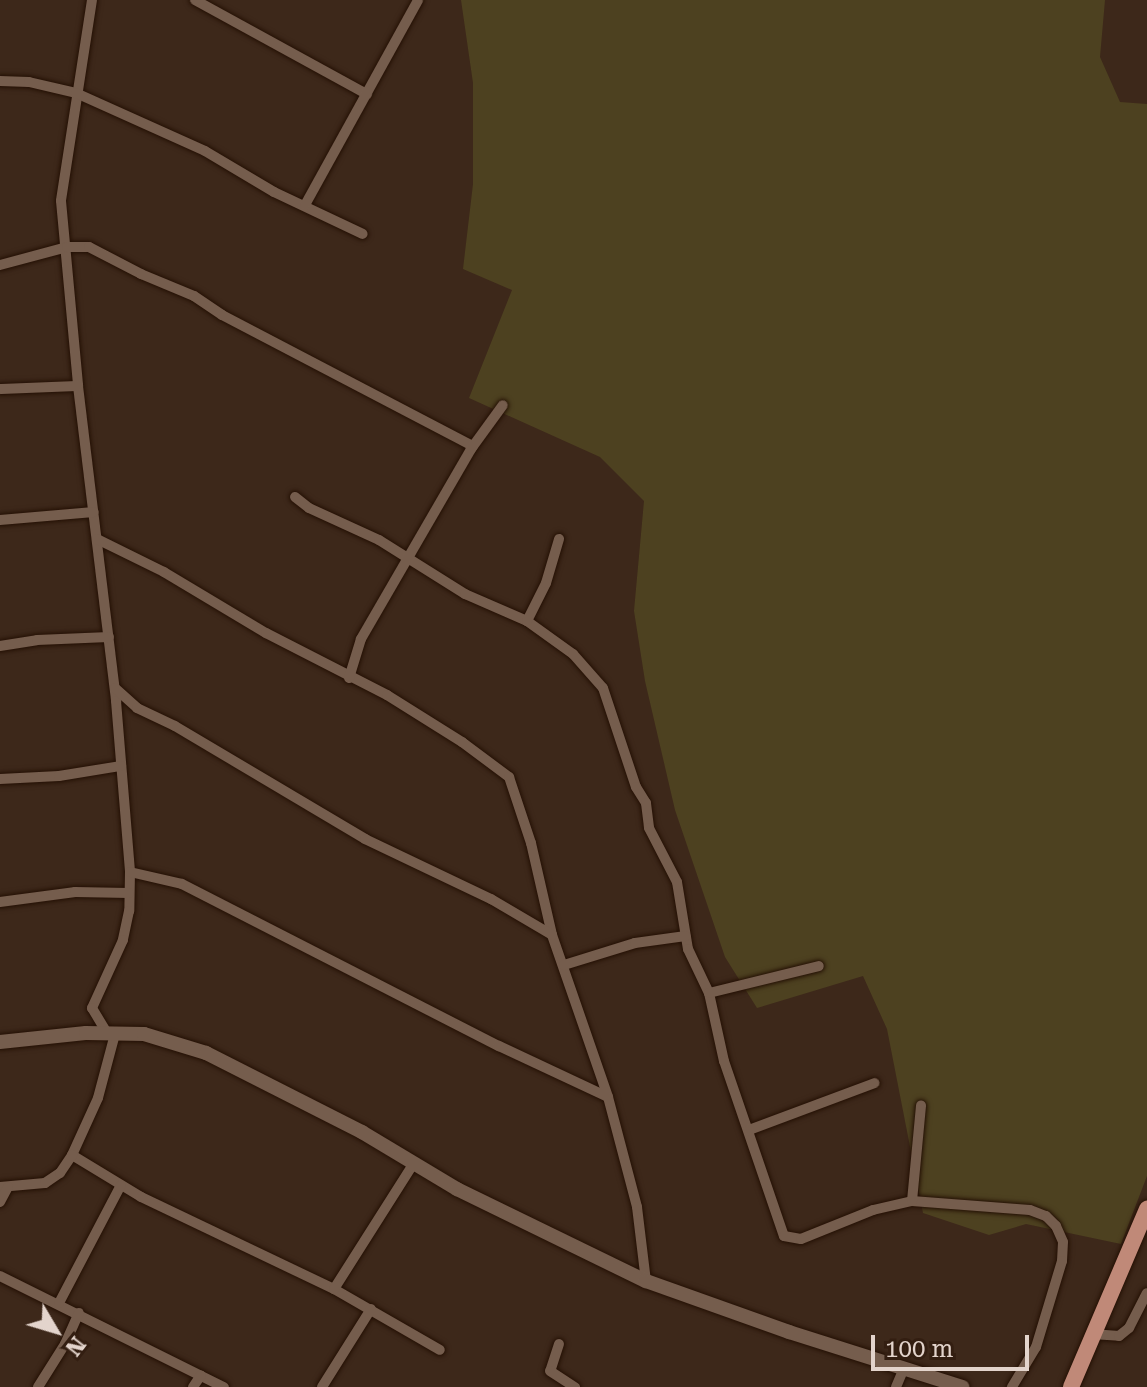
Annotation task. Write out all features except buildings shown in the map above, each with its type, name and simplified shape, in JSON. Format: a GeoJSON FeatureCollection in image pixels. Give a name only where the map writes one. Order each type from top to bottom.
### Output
{"type":"FeatureCollection","features":[{"type":"Feature","properties":{"kind":"main road"},"geometry":{"type":"LineString","coordinates":[[1071,1387],[1147,1209]]}},
{"type":"Feature","properties":{"kind":"street"},"geometry":{"type":"LineString","coordinates":[[0,1202],[4,1187],[45,1183],[60,1173],[72,1155],[98,1098],[111,1034],[92,1008],[123,940],[129,893],[130,872],[115,688],[78,386],[61,201],[92,0]]}},
{"type":"Feature","properties":{"kind":"street"},"geometry":{"type":"LineString","coordinates":[[195,0],[367,94]]}},
{"type":"Feature","properties":{"kind":"street"},"geometry":{"type":"LineString","coordinates":[[305,205],[418,0]]}},
{"type":"Feature","properties":{"kind":"street"},"geometry":{"type":"LineString","coordinates":[[0,81],[40,84],[76,93],[155,126],[225,161],[274,192],[363,234]]}},
{"type":"Feature","properties":{"kind":"street"},"geometry":{"type":"LineString","coordinates":[[0,265],[67,247],[89,247],[141,274],[177,287],[222,315],[473,446]]}},
{"type":"Feature","properties":{"kind":"street"},"geometry":{"type":"LineString","coordinates":[[0,389],[78,386]]}},
{"type":"Feature","properties":{"kind":"street"},"geometry":{"type":"LineString","coordinates":[[349,678],[361,639],[473,446],[503,405]]}},
{"type":"Feature","properties":{"kind":"street"},"geometry":{"type":"LineString","coordinates":[[295,497],[309,508],[379,540],[465,594],[527,621],[573,654],[603,688],[636,787],[646,803],[649,828],[677,882],[686,936],[693,961],[709,993],[724,1061],[749,1130],[777,1224],[790,1240],[801,1239],[873,1210],[912,1201],[1030,1210],[1046,1216],[1056,1226],[1063,1242],[1062,1261],[1036,1347],[1012,1387]]}},
{"type":"Feature","properties":{"kind":"street"},"geometry":{"type":"LineString","coordinates":[[0,520],[94,512]]}},
{"type":"Feature","properties":{"kind":"street"},"geometry":{"type":"LineString","coordinates":[[97,539],[141,559],[226,611],[349,678],[387,695],[501,767],[509,777],[531,843],[552,935],[608,1097],[637,1207],[646,1281]]}},
{"type":"Feature","properties":{"kind":"street"},"geometry":{"type":"LineString","coordinates":[[527,621],[546,583],[559,539]]}},
{"type":"Feature","properties":{"kind":"street"},"geometry":{"type":"LineString","coordinates":[[0,646],[109,637]]}},
{"type":"Feature","properties":{"kind":"street"},"geometry":{"type":"LineString","coordinates":[[115,688],[137,708],[175,726],[365,839],[525,918],[552,935]]}},
{"type":"Feature","properties":{"kind":"street"},"geometry":{"type":"LineString","coordinates":[[117,715],[137,708]]}},
{"type":"Feature","properties":{"kind":"street"},"geometry":{"type":"LineString","coordinates":[[0,779],[121,766]]}},
{"type":"Feature","properties":{"kind":"street"},"geometry":{"type":"LineString","coordinates":[[130,872],[159,876],[209,896],[499,1046],[608,1097]]}},
{"type":"Feature","properties":{"kind":"street"},"geometry":{"type":"LineString","coordinates":[[0,902],[75,892],[129,893]]}},
{"type":"Feature","properties":{"kind":"street"},"geometry":{"type":"LineString","coordinates":[[525,918],[545,911]]}},
{"type":"Feature","properties":{"kind":"street"},"geometry":{"type":"LineString","coordinates":[[564,965],[635,943],[686,936]]}},
{"type":"Feature","properties":{"kind":"street"},"geometry":{"type":"LineString","coordinates":[[709,993],[819,966]]}},
{"type":"Feature","properties":{"kind":"street"},"geometry":{"type":"LineString","coordinates":[[0,1042],[144,1034],[206,1053],[362,1132],[551,1237],[646,1281],[962,1387]]}},
{"type":"Feature","properties":{"kind":"street"},"geometry":{"type":"LineString","coordinates":[[749,1130],[875,1083]]}},
{"type":"Feature","properties":{"kind":"street"},"geometry":{"type":"LineString","coordinates":[[912,1201],[921,1105]]}},
{"type":"Feature","properties":{"kind":"street"},"geometry":{"type":"LineString","coordinates":[[72,1155],[121,1185],[220,1236],[334,1289],[440,1350]]}},
{"type":"Feature","properties":{"kind":"street"},"geometry":{"type":"LineString","coordinates":[[334,1289],[414,1163]]}},
{"type":"Feature","properties":{"kind":"street"},"geometry":{"type":"LineString","coordinates":[[59,1303],[121,1185]]}},
{"type":"Feature","properties":{"kind":"street"},"geometry":{"type":"LineString","coordinates":[[0,1276],[224,1387]]}},
{"type":"Feature","properties":{"kind":"street"},"geometry":{"type":"LineString","coordinates":[[1092,1334],[1119,1336],[1129,1328],[1147,1293]]}},
{"type":"Feature","properties":{"kind":"street"},"geometry":{"type":"LineString","coordinates":[[322,1387],[371,1309]]}},
{"type":"Feature","properties":{"kind":"street"},"geometry":{"type":"LineString","coordinates":[[38,1387],[65,1344],[79,1313]]}},
{"type":"Feature","properties":{"kind":"street"},"geometry":{"type":"LineString","coordinates":[[559,1344],[550,1371],[575,1387]]}},
{"type":"Feature","properties":{"kind":"street"},"geometry":{"type":"LineString","coordinates":[[896,1387],[904,1368]]}},
{"type":"Feature","properties":{"kind":"street"},"geometry":{"type":"LineString","coordinates":[[193,1387],[201,1375]]}},
{"type":"Feature","properties":{"kind":"shaded area"},"geometry":{"type":"Polygon","coordinates":[[[461,0],[1105,0],[1100,57],[1120,102],[1147,104],[1147,1176],[1121,1244],[1026,1224],[989,1235],[923,1213],[887,1029],[863,976],[757,1008],[725,957],[675,810],[645,681],[634,611],[644,501],[600,457],[469,398],[512,290],[463,269],[473,184],[473,83],[461,0]]]}}]}
